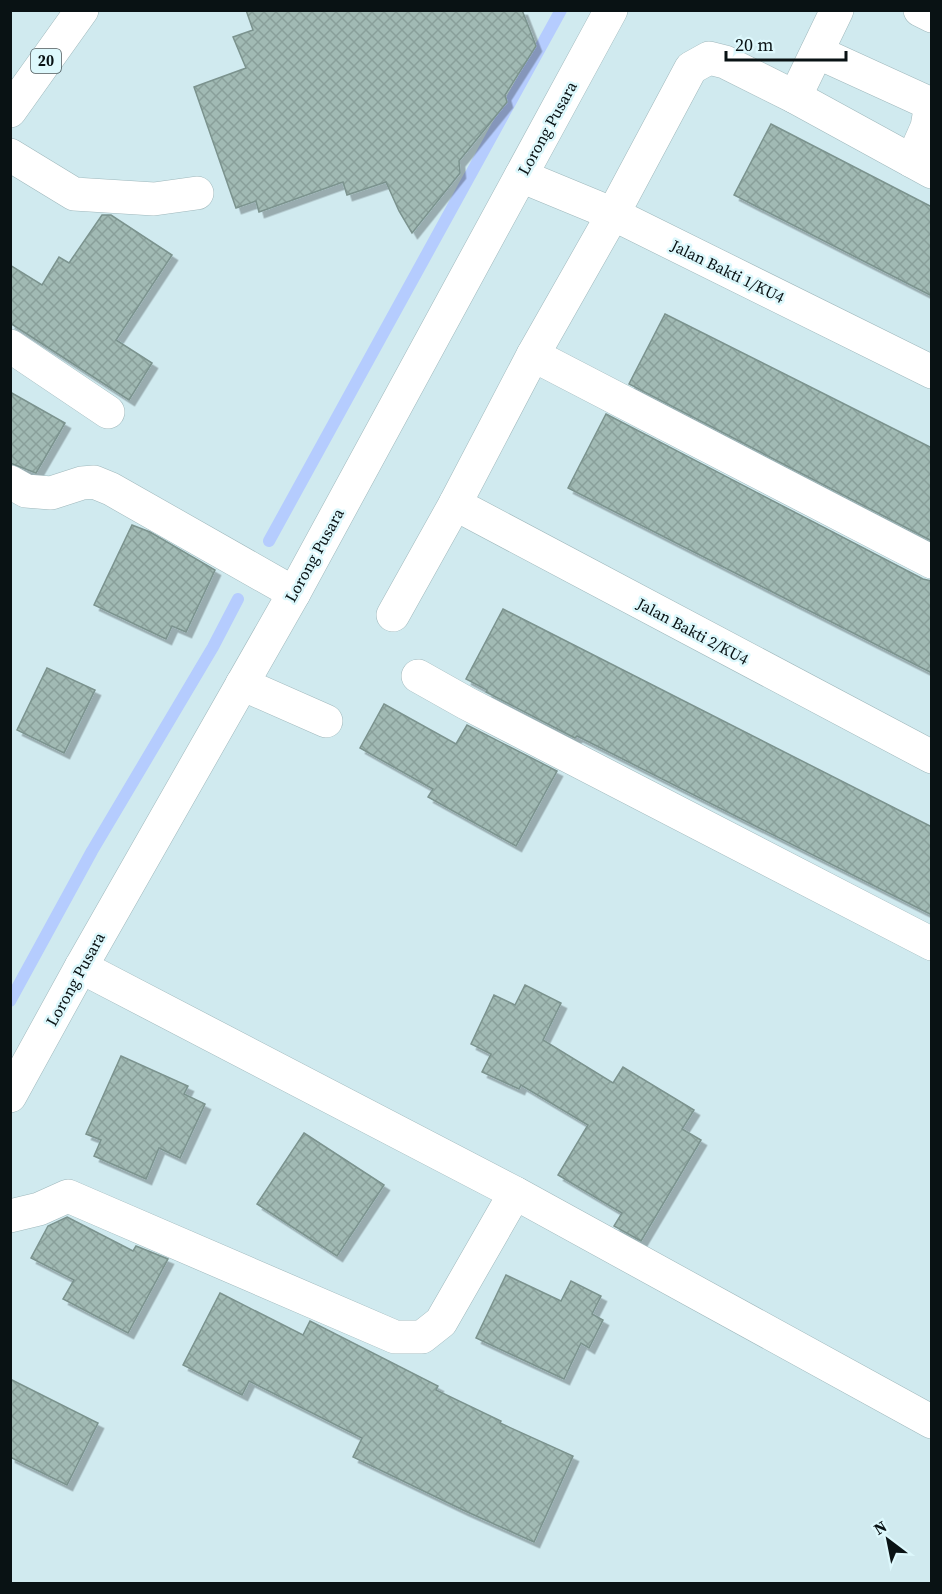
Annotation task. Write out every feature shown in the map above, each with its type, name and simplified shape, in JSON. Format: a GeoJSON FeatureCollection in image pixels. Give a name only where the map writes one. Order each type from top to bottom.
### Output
{"type":"FeatureCollection","features":[{"type":"Feature","properties":{"kind":"main road","name":"20"},"geometry":{"type":"LineString","coordinates":[[12,101],[82,10]]}},
{"type":"Feature","properties":{"kind":"main road","name":"Lorong Pusara"},"geometry":{"type":"LineString","coordinates":[[10,1096],[294,593],[611,10]]}},
{"type":"Feature","properties":{"kind":"main road"},"geometry":{"type":"LineString","coordinates":[[795,97],[837,10]]}},
{"type":"Feature","properties":{"kind":"main road"},"geometry":{"type":"LineString","coordinates":[[920,10],[932,16]]}},
{"type":"Feature","properties":{"kind":"main road"},"geometry":{"type":"LineString","coordinates":[[393,615],[691,68],[709,58],[725,62],[922,166],[931,104],[817,52]]}},
{"type":"Feature","properties":{"kind":"main road"},"geometry":{"type":"LineString","coordinates":[[10,155],[74,194],[154,199],[197,192]]}},
{"type":"Feature","properties":{"kind":"main road","name":"Jalan Bakti 1/KU4"},"geometry":{"type":"LineString","coordinates":[[521,176],[613,214],[932,372]]}},
{"type":"Feature","properties":{"kind":"main road"},"geometry":{"type":"LineString","coordinates":[[10,346],[108,411]]}},
{"type":"Feature","properties":{"kind":"main road"},"geometry":{"type":"LineString","coordinates":[[533,355],[932,562]]}},
{"type":"Feature","properties":{"kind":"main road"},"geometry":{"type":"LineString","coordinates":[[10,482],[26,491],[51,493],[82,483],[94,482],[111,489],[294,593]]}},
{"type":"Feature","properties":{"kind":"main road","name":"Jalan Bakti 2/KU4"},"geometry":{"type":"LineString","coordinates":[[455,504],[932,757]]}},
{"type":"Feature","properties":{"kind":"main road"},"geometry":{"type":"LineString","coordinates":[[418,676],[932,944]]}},
{"type":"Feature","properties":{"kind":"main road"},"geometry":{"type":"LineString","coordinates":[[242,684],[326,721]]}},
{"type":"Feature","properties":{"kind":"main road"},"geometry":{"type":"LineString","coordinates":[[81,967],[515,1193],[932,1422]]}},
{"type":"Feature","properties":{"kind":"main road"},"geometry":{"type":"LineString","coordinates":[[10,1216],[39,1209],[68,1196],[395,1337],[422,1337],[441,1322],[515,1193]]}},
{"type":"Feature","properties":{"kind":"building"},"geometry":{"type":"Polygon","coordinates":[[[246,10],[522,10],[536,46],[505,95],[507,102],[459,161],[460,173],[412,233],[386,182],[347,195],[343,182],[259,212],[256,201],[236,208],[194,87],[246,68],[233,37],[253,30],[246,10]]]}},
{"type":"Feature","properties":{"kind":"building"},"geometry":{"type":"Polygon","coordinates":[[[771,124],[932,207],[932,296],[734,195],[771,124]]]}},
{"type":"Feature","properties":{"kind":"building"},"geometry":{"type":"Polygon","coordinates":[[[102,215],[111,215],[172,255],[116,340],[152,363],[129,400],[10,323],[10,265],[42,285],[59,257],[69,263],[102,215]]]}},
{"type":"Feature","properties":{"kind":"building"},"geometry":{"type":"Polygon","coordinates":[[[665,314],[932,448],[932,541],[629,384],[665,314]]]}},
{"type":"Feature","properties":{"kind":"building"},"geometry":{"type":"Polygon","coordinates":[[[10,392],[65,423],[36,473],[10,463],[10,392]]]}},
{"type":"Feature","properties":{"kind":"building"},"geometry":{"type":"Polygon","coordinates":[[[606,414],[923,579],[932,581],[932,673],[568,488],[606,414]]]}},
{"type":"Feature","properties":{"kind":"building"},"geometry":{"type":"Polygon","coordinates":[[[132,525],[150,532],[215,570],[186,632],[172,626],[166,639],[94,605],[132,525]]]}},
{"type":"Feature","properties":{"kind":"building"},"geometry":{"type":"Polygon","coordinates":[[[503,609],[932,827],[932,915],[577,736],[575,738],[486,692],[487,690],[466,679],[503,609]]]}},
{"type":"Feature","properties":{"kind":"building"},"geometry":{"type":"Polygon","coordinates":[[[47,668],[95,690],[64,753],[17,730],[47,668]]]}},
{"type":"Feature","properties":{"kind":"building"},"geometry":{"type":"Polygon","coordinates":[[[384,704],[456,744],[467,725],[557,771],[516,846],[428,797],[433,789],[360,748],[384,704]]]}},
{"type":"Feature","properties":{"kind":"building"},"geometry":{"type":"Polygon","coordinates":[[[525,985],[561,1003],[543,1040],[613,1083],[623,1067],[694,1110],[682,1129],[701,1140],[641,1241],[614,1226],[622,1213],[558,1175],[588,1125],[521,1085],[519,1089],[482,1072],[491,1054],[471,1044],[494,995],[515,1005],[525,985]]]}},
{"type":"Feature","properties":{"kind":"building"},"geometry":{"type":"Polygon","coordinates":[[[121,1056],[188,1086],[184,1094],[205,1104],[180,1158],[159,1148],[146,1179],[94,1156],[101,1140],[86,1134],[121,1056]]]}},
{"type":"Feature","properties":{"kind":"building"},"geometry":{"type":"Polygon","coordinates":[[[304,1133],[384,1185],[337,1256],[257,1204],[304,1133]]]}},
{"type":"Feature","properties":{"kind":"building"},"geometry":{"type":"Polygon","coordinates":[[[67,1217],[133,1251],[136,1246],[168,1259],[128,1333],[63,1299],[74,1280],[31,1258],[48,1226],[67,1217]]]}},
{"type":"Feature","properties":{"kind":"building"},"geometry":{"type":"Polygon","coordinates":[[[506,1275],[561,1301],[571,1281],[601,1296],[592,1314],[603,1320],[589,1348],[581,1343],[564,1379],[476,1338],[506,1275]]]}},
{"type":"Feature","properties":{"kind":"building"},"geometry":{"type":"Polygon","coordinates":[[[220,1293],[303,1335],[310,1321],[438,1386],[436,1390],[501,1421],[500,1423],[573,1456],[534,1542],[353,1457],[362,1438],[249,1381],[242,1395],[183,1365],[220,1293]]]}},
{"type":"Feature","properties":{"kind":"building"},"geometry":{"type":"Polygon","coordinates":[[[10,1379],[98,1423],[67,1485],[10,1457],[10,1379]]]}},
{"type":"Feature","properties":{"kind":"waterway"},"geometry":{"type":"LineString","coordinates":[[269,541],[561,10]]}},
{"type":"Feature","properties":{"kind":"waterway"},"geometry":{"type":"LineString","coordinates":[[10,1001],[92,851],[213,647],[238,599]]}}]}
